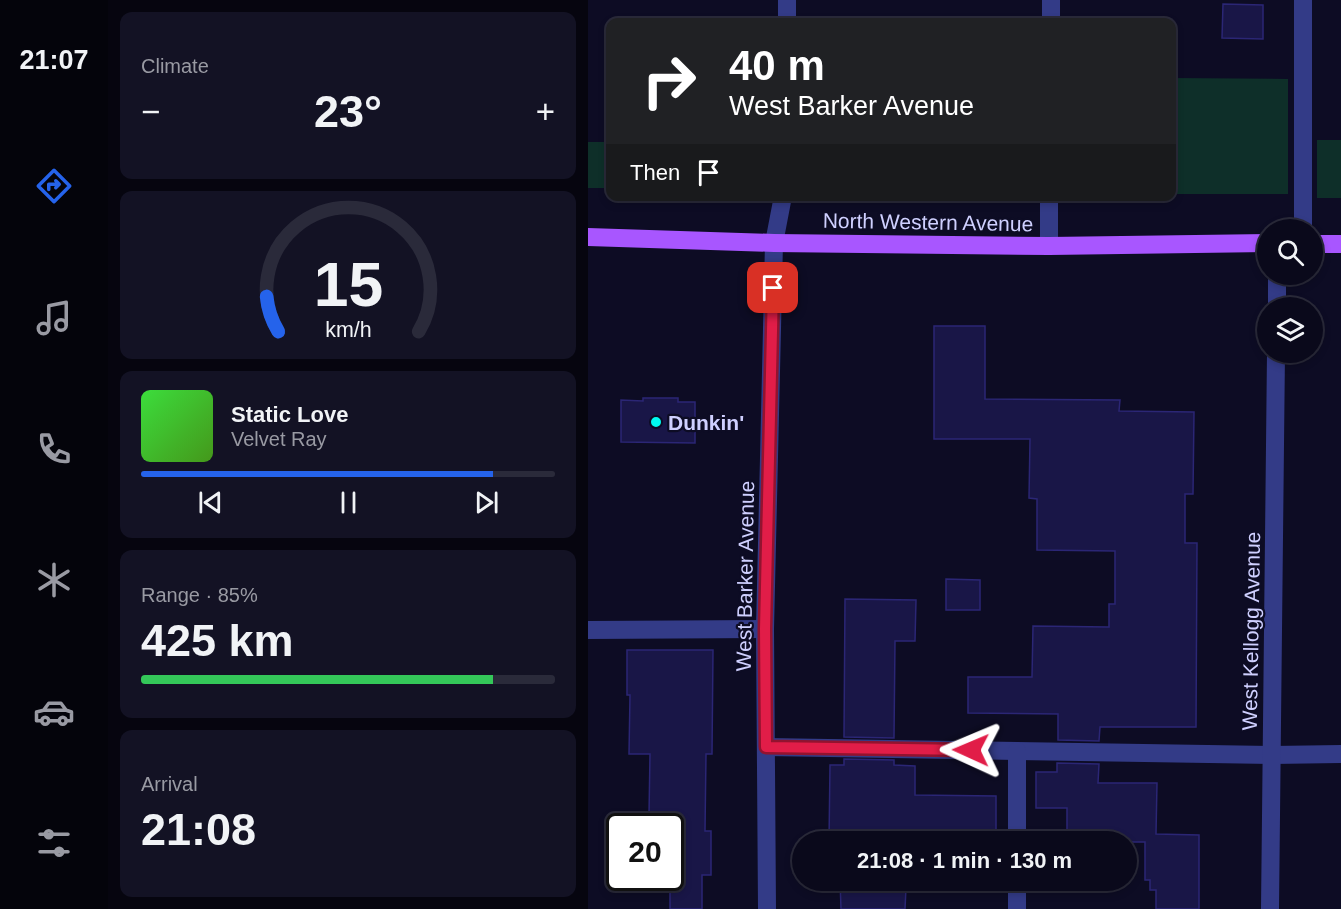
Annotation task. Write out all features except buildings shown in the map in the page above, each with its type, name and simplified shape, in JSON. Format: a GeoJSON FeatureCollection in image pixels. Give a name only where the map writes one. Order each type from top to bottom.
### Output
{"type":"FeatureCollection","features":[{"type":"Feature","properties":{"kind":"main road","name":"North Western Avenue"},"geometry":{"type":"LineString","coordinates":[[588,237],[774,243],[1049,246],[1257,243]]}},
{"type":"Feature","properties":{"kind":"main road"},"geometry":{"type":"LineString","coordinates":[[1323,244],[1341,244]]}},
{"type":"Feature","properties":{"kind":"street"},"geometry":{"type":"LineString","coordinates":[[787,0],[787,18]]}},
{"type":"Feature","properties":{"kind":"street"},"geometry":{"type":"LineString","coordinates":[[1050,18],[1051,0]]}},
{"type":"Feature","properties":{"kind":"street"},"geometry":{"type":"LineString","coordinates":[[1303,0],[1303,219]]}},
{"type":"Feature","properties":{"kind":"street","name":"West Barker Avenue"},"geometry":{"type":"LineString","coordinates":[[767,909],[765,629],[774,243],[782,201]]}},
{"type":"Feature","properties":{"kind":"street"},"geometry":{"type":"LineString","coordinates":[[1049,201],[1049,246]]}},
{"type":"Feature","properties":{"kind":"street","name":"West Kellogg Avenue"},"geometry":{"type":"LineString","coordinates":[[1270,909],[1276,363]]}},
{"type":"Feature","properties":{"kind":"street"},"geometry":{"type":"LineString","coordinates":[[588,630],[765,629]]}},
{"type":"Feature","properties":{"kind":"street"},"geometry":{"type":"LineString","coordinates":[[766,747],[1272,755],[1341,754]]}},
{"type":"Feature","properties":{"kind":"street"},"geometry":{"type":"LineString","coordinates":[[1017,751],[1017,831]]}},
{"type":"Feature","properties":{"kind":"street"},"geometry":{"type":"LineString","coordinates":[[1017,891],[1017,909]]}},
{"type":"Feature","properties":{"kind":"green space"},"geometry":{"type":"Polygon","coordinates":[[[1176,78],[1288,79],[1288,194],[1176,194],[1176,78]]]}},
{"type":"Feature","properties":{"kind":"green space"},"geometry":{"type":"Polygon","coordinates":[[[1317,140],[1341,140],[1341,198],[1317,198],[1317,140]]]}},
{"type":"Feature","properties":{"kind":"green space"},"geometry":{"type":"Polygon","coordinates":[[[588,142],[606,142],[606,188],[588,188],[588,142]]]}},
{"type":"Feature","properties":{"kind":"place","name":"Dunkin'"},"geometry":{"type":"Point","coordinates":[656,422]}},
{"type":"Feature","properties":{"kind":"route"},"geometry":{"type":"LineString","coordinates":[[773,288],[765,629],[766,747],[971,750]]}}]}
